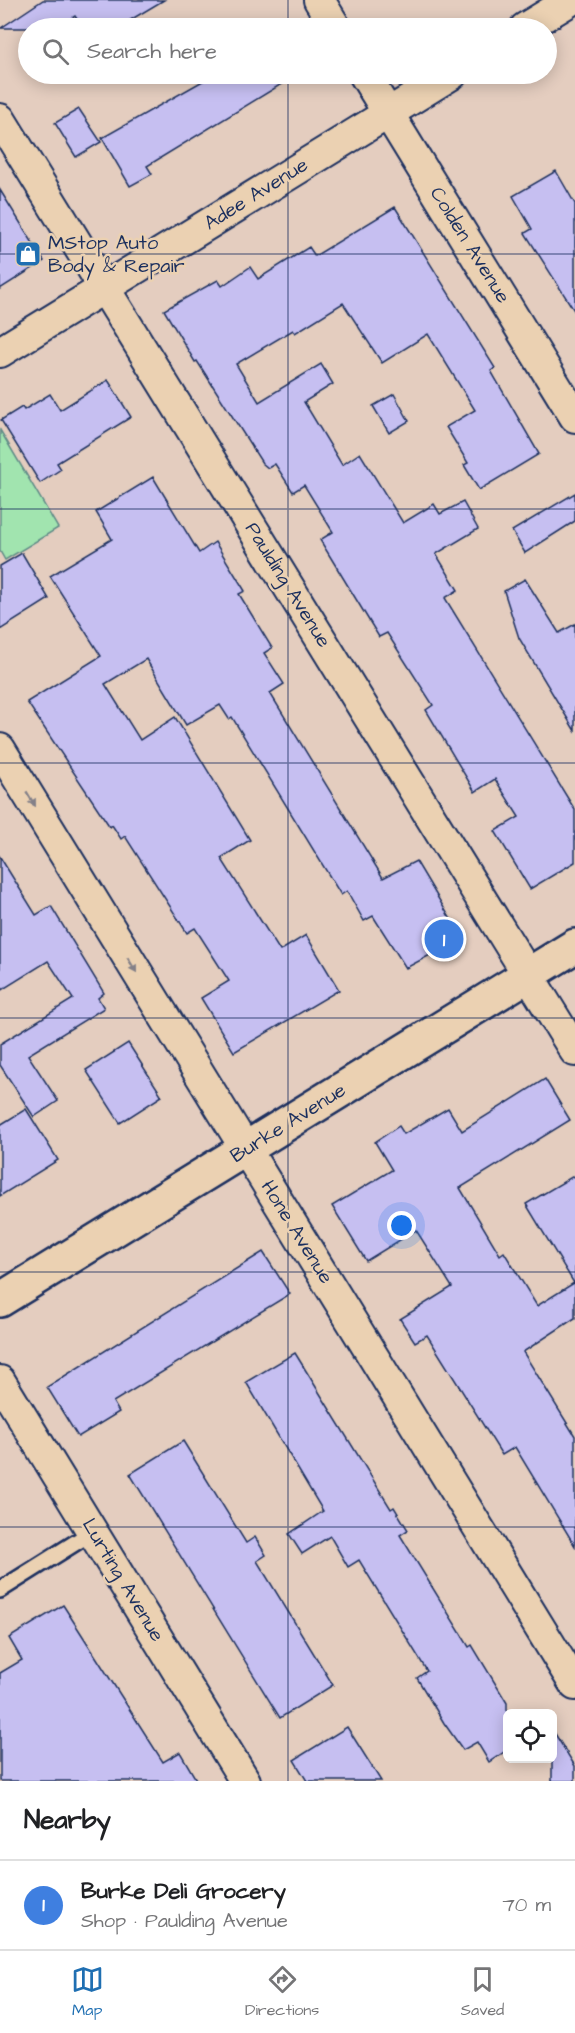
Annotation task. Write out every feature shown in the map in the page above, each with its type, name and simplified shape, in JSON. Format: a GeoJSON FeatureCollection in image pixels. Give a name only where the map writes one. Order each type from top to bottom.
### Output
{"type":"FeatureCollection","features":[{"type":"Feature","properties":{"kind":"main road","name":"Burke Avenue"},"geometry":{"type":"LineString","coordinates":[[0,1300],[575,946]]}},
{"type":"Feature","properties":{"kind":"street"},"geometry":{"type":"LineString","coordinates":[[319,0],[330,18]]}},
{"type":"Feature","properties":{"kind":"street"},"geometry":{"type":"LineString","coordinates":[[542,18],[572,0]]}},
{"type":"Feature","properties":{"kind":"street","name":"Colden Avenue"},"geometry":{"type":"LineString","coordinates":[[370,84],[575,417]]}},
{"type":"Feature","properties":{"kind":"street","name":"Adee Avenue"},"geometry":{"type":"LineString","coordinates":[[0,352],[436,84]]}},
{"type":"Feature","properties":{"kind":"street","name":"Paulding Avenue"},"geometry":{"type":"LineString","coordinates":[[0,119],[575,1051]]}},
{"type":"Feature","properties":{"kind":"street","name":"Hone Avenue"},"geometry":{"type":"LineString","coordinates":[[0,749],[575,1685]]}},
{"type":"Feature","properties":{"kind":"street","name":"Lurting Avenue"},"geometry":{"type":"LineString","coordinates":[[0,1381],[94,1531],[245,1781]]}},
{"type":"Feature","properties":{"kind":"lane"},"geometry":{"type":"LineString","coordinates":[[0,1590],[94,1531]]}},
{"type":"Feature","properties":{"kind":"green space"},"geometry":{"type":"Polygon","coordinates":[[[0,430],[58,528],[5,560],[0,551],[0,430]]]}},
{"type":"Feature","properties":{"kind":"building"},"geometry":{"type":"Polygon","coordinates":[[[43,0],[164,0],[134,18],[76,18],[75,16],[72,18],[18,18],[18,28],[1,28],[43,0]]]}},
{"type":"Feature","properties":{"kind":"building"},"geometry":{"type":"Polygon","coordinates":[[[197,84],[282,84],[147,166],[152,174],[130,186],[102,138],[197,84]]]}},
{"type":"Feature","properties":{"kind":"building"},"geometry":{"type":"Polygon","coordinates":[[[79,109],[101,142],[76,157],[55,123],[79,109]]]}},
{"type":"Feature","properties":{"kind":"building"},"geometry":{"type":"Polygon","coordinates":[[[556,171],[575,204],[575,312],[525,233],[532,229],[513,196],[556,171]]]}},
{"type":"Feature","properties":{"kind":"building"},"geometry":{"type":"Polygon","coordinates":[[[0,190],[44,261],[0,289],[0,190]]]}},
{"type":"Feature","properties":{"kind":"building"},"geometry":{"type":"Polygon","coordinates":[[[395,207],[495,368],[491,371],[539,454],[479,490],[464,465],[468,463],[446,427],[475,410],[428,334],[382,363],[343,303],[295,333],[293,330],[236,364],[259,402],[321,364],[333,384],[304,402],[342,465],[360,453],[403,523],[434,504],[440,514],[463,502],[478,529],[436,554],[458,590],[445,598],[575,810],[575,862],[530,889],[495,831],[519,817],[495,779],[475,792],[426,710],[433,705],[387,633],[379,637],[320,540],[333,532],[304,485],[293,492],[275,464],[268,468],[262,463],[197,361],[195,362],[164,310],[218,280],[222,286],[250,267],[258,279],[309,247],[315,256],[395,207]]]}},
{"type":"Feature","properties":{"kind":"building"},"geometry":{"type":"Polygon","coordinates":[[[108,380],[131,417],[57,463],[61,469],[40,483],[1,420],[22,407],[24,410],[50,394],[60,410],[108,380]]]}},
{"type":"Feature","properties":{"kind":"building"},"geometry":{"type":"Polygon","coordinates":[[[394,394],[409,421],[389,433],[373,406],[394,394]]]}},
{"type":"Feature","properties":{"kind":"building"},"geometry":{"type":"Polygon","coordinates":[[[153,477],[199,553],[215,542],[245,591],[239,594],[272,648],[264,653],[284,684],[270,693],[383,878],[416,861],[462,938],[406,968],[373,916],[364,921],[347,891],[341,895],[232,717],[229,719],[220,705],[186,725],[146,659],[105,684],[140,740],[175,717],[250,840],[221,858],[280,951],[306,935],[339,990],[234,1052],[201,998],[229,981],[195,928],[187,933],[125,836],[121,839],[112,825],[110,827],[27,702],[101,656],[50,576],[112,539],[96,512],[153,477]]]}},
{"type":"Feature","properties":{"kind":"building"},"geometry":{"type":"Polygon","coordinates":[[[575,493],[575,521],[525,553],[512,531],[575,493]]]}},
{"type":"Feature","properties":{"kind":"building"},"geometry":{"type":"Polygon","coordinates":[[[22,553],[49,599],[0,630],[0,566],[22,553]]]}},
{"type":"Feature","properties":{"kind":"building"},"geometry":{"type":"Polygon","coordinates":[[[525,579],[559,633],[575,624],[575,731],[519,638],[504,591],[525,579]]]}},
{"type":"Feature","properties":{"kind":"building"},"geometry":{"type":"Polygon","coordinates":[[[0,857],[36,915],[51,906],[104,993],[98,998],[104,1008],[28,1055],[58,1101],[34,1117],[0,1065],[0,1044],[73,999],[48,961],[0,991],[0,857]]]}},
{"type":"Feature","properties":{"kind":"building"},"geometry":{"type":"Polygon","coordinates":[[[128,1043],[162,1096],[120,1123],[86,1070],[128,1043]]]}},
{"type":"Feature","properties":{"kind":"building"},"geometry":{"type":"Polygon","coordinates":[[[545,1079],[570,1120],[460,1188],[500,1255],[504,1252],[537,1306],[574,1283],[526,1204],[575,1175],[575,1318],[523,1352],[575,1436],[575,1546],[515,1447],[502,1455],[427,1335],[415,1342],[400,1319],[452,1287],[416,1230],[366,1261],[332,1206],[392,1170],[375,1142],[399,1126],[404,1134],[448,1108],[462,1131],[545,1079]]]}},
{"type":"Feature","properties":{"kind":"building"},"geometry":{"type":"Polygon","coordinates":[[[26,1109],[58,1160],[0,1196],[0,1125],[26,1109]]]}},
{"type":"Feature","properties":{"kind":"building"},"geometry":{"type":"Polygon","coordinates":[[[263,1252],[290,1294],[113,1402],[119,1412],[78,1437],[47,1387],[263,1252]]]}},
{"type":"Feature","properties":{"kind":"building"},"geometry":{"type":"Polygon","coordinates":[[[295,1353],[391,1509],[394,1507],[408,1530],[400,1535],[469,1647],[472,1645],[507,1703],[507,1709],[503,1709],[503,1753],[489,1762],[477,1742],[463,1750],[444,1723],[417,1678],[427,1671],[359,1560],[348,1567],[330,1536],[302,1554],[289,1534],[323,1511],[246,1382],[295,1353]]]}},
{"type":"Feature","properties":{"kind":"building"},"geometry":{"type":"Polygon","coordinates":[[[183,1441],[246,1543],[255,1537],[266,1555],[257,1561],[333,1685],[280,1718],[130,1474],[183,1441]]]}},
{"type":"Feature","properties":{"kind":"building"},"geometry":{"type":"Polygon","coordinates":[[[63,1605],[163,1762],[180,1752],[197,1781],[0,1781],[0,1673],[22,1660],[9,1638],[63,1605]]]}},
{"type":"Feature","properties":{"kind":"building"},"geometry":{"type":"Polygon","coordinates":[[[347,1727],[381,1781],[307,1781],[294,1760],[347,1727]]]}},
{"type":"Feature","properties":{"kind":"building"},"geometry":{"type":"Polygon","coordinates":[[[557,1737],[575,1766],[575,1781],[552,1781],[552,1763],[557,1763],[557,1737]]]}},
{"type":"Feature","properties":{"kind":"place","name":"MStop Auto Body & Repair"},"geometry":{"type":"Point","coordinates":[28,254]}},
{"type":"Feature","properties":{"kind":"place","name":"Burke Deli Grocery"},"geometry":{"type":"Point","coordinates":[444,939]}}]}
